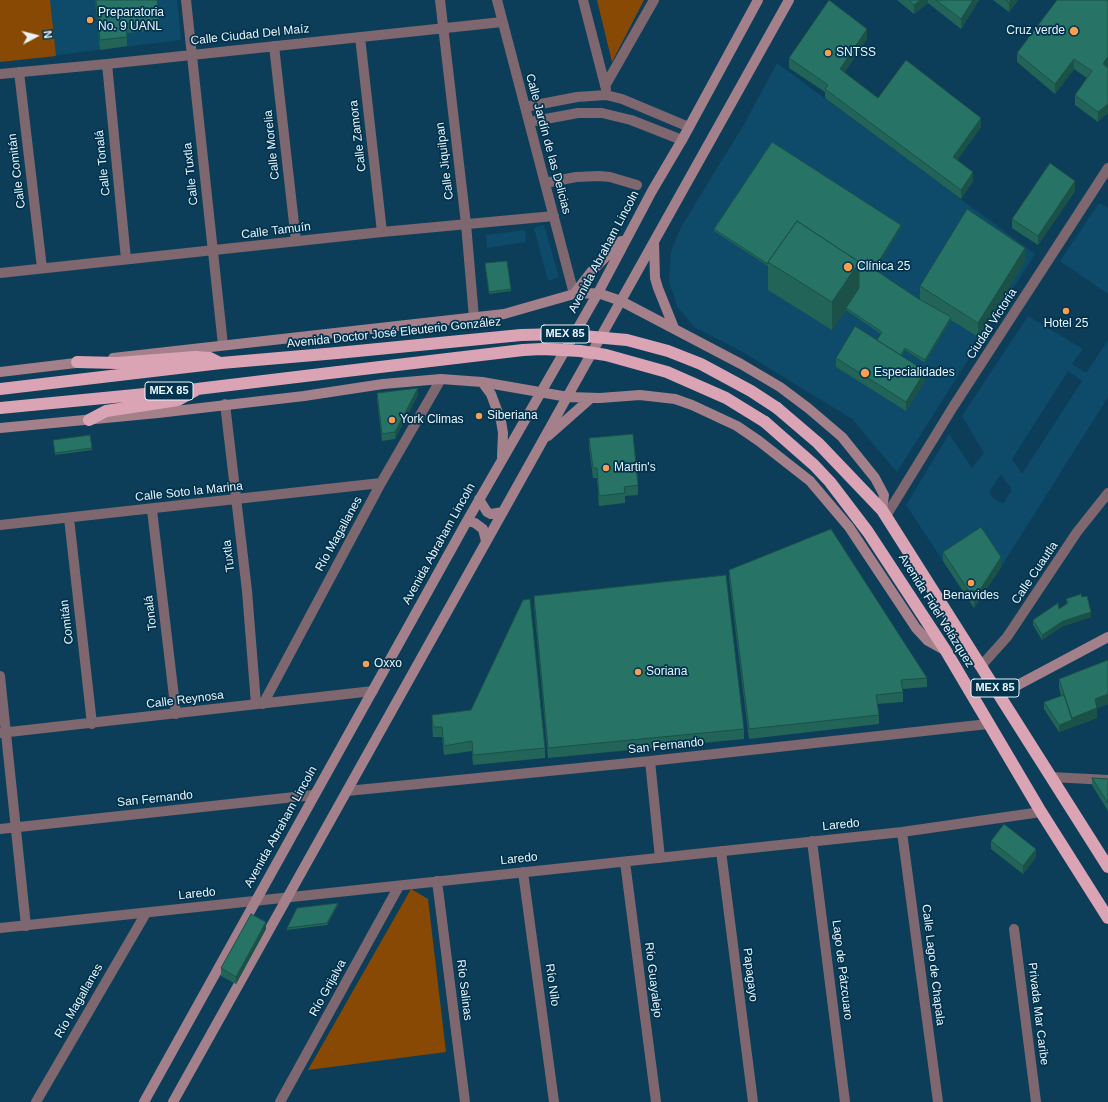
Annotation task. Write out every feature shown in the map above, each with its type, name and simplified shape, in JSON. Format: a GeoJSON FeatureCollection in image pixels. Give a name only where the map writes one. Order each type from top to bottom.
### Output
{"type":"FeatureCollection","features":[{"type":"Feature","properties":{"kind":"highway","name":"Avenida Doctor José Eleuterio González"},"geometry":{"type":"LineString","coordinates":[[0,389],[221,363],[540,334],[627,340],[668,351],[701,364],[751,391],[777,408]]}},
{"type":"Feature","properties":{"kind":"highway","name":"Avenida Fidel Velázquez"},"geometry":{"type":"LineString","coordinates":[[197,389],[523,350],[549,349],[580,351],[613,357],[667,372],[726,398],[765,422],[814,464],[830,482],[886,559],[946,651],[1041,812],[1108,918]]}},
{"type":"Feature","properties":{"kind":"highway"},"geometry":{"type":"LineString","coordinates":[[77,362],[102,364],[204,357],[221,363]]}},
{"type":"Feature","properties":{"kind":"highway"},"geometry":{"type":"LineString","coordinates":[[89,420],[106,411],[178,400],[197,389]]}},
{"type":"Feature","properties":{"kind":"highway","name":"MEX 85"},"geometry":{"type":"LineString","coordinates":[[0,408],[197,389]]}},
{"type":"Feature","properties":{"kind":"highway","name":"Avenida Fidel Velázquez"},"geometry":{"type":"LineString","coordinates":[[777,408],[818,443],[884,513],[1108,867]]}},
{"type":"Feature","properties":{"kind":"main road","name":"Avenida Abraham Lincoln"},"geometry":{"type":"LineString","coordinates":[[144,1102],[313,795],[373,691],[540,392],[598,293],[629,232],[682,140],[758,0]]}},
{"type":"Feature","properties":{"kind":"main road"},"geometry":{"type":"LineString","coordinates":[[174,1102],[789,0]]}},
{"type":"Feature","properties":{"kind":"main road"},"geometry":{"type":"LineString","coordinates":[[574,294],[591,272],[629,232]]}},
{"type":"Feature","properties":{"kind":"main road"},"geometry":{"type":"LineString","coordinates":[[654,243],[656,283],[662,302],[674,328]]}},
{"type":"Feature","properties":{"kind":"main road"},"geometry":{"type":"LineString","coordinates":[[0,372],[223,345],[474,318],[504,314],[574,294],[598,293],[621,301],[747,367],[780,387],[825,421],[842,437],[875,478],[884,495],[884,513]]}},
{"type":"Feature","properties":{"kind":"main road"},"geometry":{"type":"LineString","coordinates":[[0,428],[89,420],[441,379],[482,382],[568,397],[591,398],[640,395],[675,399],[720,417],[759,441],[810,481],[834,507],[862,546],[916,628],[928,640],[946,651]]}},
{"type":"Feature","properties":{"kind":"main road"},"geometry":{"type":"LineString","coordinates":[[482,382],[491,394],[501,421],[504,444],[501,463]]}},
{"type":"Feature","properties":{"kind":"main road"},"geometry":{"type":"LineString","coordinates":[[542,441],[591,398]]}},
{"type":"Feature","properties":{"kind":"main road"},"geometry":{"type":"LineString","coordinates":[[479,500],[487,512],[491,514],[503,512]]}},
{"type":"Feature","properties":{"kind":"main road"},"geometry":{"type":"LineString","coordinates":[[467,521],[475,523],[483,528],[486,541]]}},
{"type":"Feature","properties":{"kind":"main road"},"geometry":{"type":"LineString","coordinates":[[999,695],[1108,637]]}},
{"type":"Feature","properties":{"kind":"street","name":"Calle Tuxtla"},"geometry":{"type":"LineString","coordinates":[[186,0],[223,345]]}},
{"type":"Feature","properties":{"kind":"street","name":"Calle Jiquilpan"},"geometry":{"type":"LineString","coordinates":[[440,0],[466,224],[474,318]]}},
{"type":"Feature","properties":{"kind":"street","name":"Calle Jardín de las Delicias"},"geometry":{"type":"LineString","coordinates":[[497,0],[574,294]]}},
{"type":"Feature","properties":{"kind":"street"},"geometry":{"type":"LineString","coordinates":[[583,0],[606,91]]}},
{"type":"Feature","properties":{"kind":"street"},"geometry":{"type":"LineString","coordinates":[[606,91],[654,0]]}},
{"type":"Feature","properties":{"kind":"street","name":"Calle Ciudad Del Maíz"},"geometry":{"type":"LineString","coordinates":[[0,74],[502,22]]}},
{"type":"Feature","properties":{"kind":"street","name":"Calle Zamora"},"geometry":{"type":"LineString","coordinates":[[360,36],[382,232]]}},
{"type":"Feature","properties":{"kind":"street","name":"Calle Morelia"},"geometry":{"type":"LineString","coordinates":[[274,46],[296,241]]}},
{"type":"Feature","properties":{"kind":"street","name":"Calle Tonalá"},"geometry":{"type":"LineString","coordinates":[[107,64],[126,260]]}},
{"type":"Feature","properties":{"kind":"street","name":"Calle Comitán"},"geometry":{"type":"LineString","coordinates":[[19,72],[42,268]]}},
{"type":"Feature","properties":{"kind":"street"},"geometry":{"type":"LineString","coordinates":[[525,107],[606,91],[689,127]]}},
{"type":"Feature","properties":{"kind":"street"},"geometry":{"type":"LineString","coordinates":[[577,97],[578,113]]}},
{"type":"Feature","properties":{"kind":"street"},"geometry":{"type":"LineString","coordinates":[[631,120],[638,106]]}},
{"type":"Feature","properties":{"kind":"street"},"geometry":{"type":"LineString","coordinates":[[529,122],[578,113],[602,112],[631,120],[682,140]]}},
{"type":"Feature","properties":{"kind":"street","name":"Ciudad Victoria"},"geometry":{"type":"LineString","coordinates":[[884,513],[1108,168]]}},
{"type":"Feature","properties":{"kind":"street"},"geometry":{"type":"LineString","coordinates":[[545,184],[576,176],[599,176],[610,177],[636,185]]}},
{"type":"Feature","properties":{"kind":"street","name":"Calle Tamuín"},"geometry":{"type":"LineString","coordinates":[[0,273],[382,232],[554,216]]}},
{"type":"Feature","properties":{"kind":"street","name":"Río Magallanes"},"geometry":{"type":"LineString","coordinates":[[260,704],[381,483],[441,379]]}},
{"type":"Feature","properties":{"kind":"street","name":"Tuxtla"},"geometry":{"type":"LineString","coordinates":[[225,404],[260,704]]}},
{"type":"Feature","properties":{"kind":"street","name":"Calle Soto la Marina"},"geometry":{"type":"LineString","coordinates":[[0,525],[152,510],[381,483]]}},
{"type":"Feature","properties":{"kind":"street","name":"Calle Cuautla"},"geometry":{"type":"LineString","coordinates":[[981,666],[1007,637],[1077,532],[1108,493]]}},
{"type":"Feature","properties":{"kind":"street","name":"Tonalá"},"geometry":{"type":"LineString","coordinates":[[152,510],[176,714]]}},
{"type":"Feature","properties":{"kind":"street","name":"Comitán"},"geometry":{"type":"LineString","coordinates":[[69,518],[92,724]]}},
{"type":"Feature","properties":{"kind":"street"},"geometry":{"type":"LineString","coordinates":[[0,676],[3,733],[16,827],[26,926]]}},
{"type":"Feature","properties":{"kind":"street","name":"Calle Reynosa"},"geometry":{"type":"LineString","coordinates":[[3,733],[373,691]]}},
{"type":"Feature","properties":{"kind":"street","name":"San Fernando"},"geometry":{"type":"LineString","coordinates":[[347,791],[650,761],[988,724]]}},
{"type":"Feature","properties":{"kind":"street"},"geometry":{"type":"LineString","coordinates":[[650,761],[660,858]]}},
{"type":"Feature","properties":{"kind":"street"},"geometry":{"type":"LineString","coordinates":[[1051,777],[1108,780]]}},
{"type":"Feature","properties":{"kind":"street","name":"San Fernando"},"geometry":{"type":"LineString","coordinates":[[0,829],[313,795]]}},
{"type":"Feature","properties":{"kind":"street","name":"Laredo"},"geometry":{"type":"LineString","coordinates":[[0,928],[902,832],[1041,812]]}},
{"type":"Feature","properties":{"kind":"street","name":"Calle Lago de Chapala"},"geometry":{"type":"LineString","coordinates":[[902,832],[938,1102]]}},
{"type":"Feature","properties":{"kind":"street","name":"Lago de Pátzcuaro"},"geometry":{"type":"LineString","coordinates":[[812,841],[845,1102]]}},
{"type":"Feature","properties":{"kind":"street","name":"Papagayo"},"geometry":{"type":"LineString","coordinates":[[721,851],[753,1102]]}},
{"type":"Feature","properties":{"kind":"street","name":"Río Guayalejo"},"geometry":{"type":"LineString","coordinates":[[625,862],[656,1102]]}},
{"type":"Feature","properties":{"kind":"street","name":"Río Nilo"},"geometry":{"type":"LineString","coordinates":[[523,872],[554,1102]]}},
{"type":"Feature","properties":{"kind":"street","name":"Río Salinas"},"geometry":{"type":"LineString","coordinates":[[437,882],[465,1102]]}},
{"type":"Feature","properties":{"kind":"street","name":"Río Grijalva"},"geometry":{"type":"LineString","coordinates":[[280,1102],[399,886]]}},
{"type":"Feature","properties":{"kind":"street","name":"Río Magallanes"},"geometry":{"type":"LineString","coordinates":[[36,1102],[146,913]]}},
{"type":"Feature","properties":{"kind":"street","name":"Privada Mar Caribe"},"geometry":{"type":"LineString","coordinates":[[1014,929],[1036,1102]]}},
{"type":"Feature","properties":{"kind":"shaded area","name":"Preparatoria No. 9 UANL"},"geometry":{"type":"Polygon","coordinates":[[[0,0],[177,0],[181,40],[0,62],[0,0]]]}},
{"type":"Feature","properties":{"kind":"shaded area"},"geometry":{"type":"Polygon","coordinates":[[[0,0],[50,0],[56,56],[0,62],[0,0]]]}},
{"type":"Feature","properties":{"kind":"shaded area"},"geometry":{"type":"Polygon","coordinates":[[[597,0],[644,0],[612,62],[597,0]]]}},
{"type":"Feature","properties":{"kind":"shaded area","name":"Clínica 25"},"geometry":{"type":"Polygon","coordinates":[[[777,63],[1035,254],[897,472],[852,419],[741,351],[694,327],[677,306],[669,281],[671,252],[681,227],[743,126],[777,63]]]}},
{"type":"Feature","properties":{"kind":"shaded area"},"geometry":{"type":"Polygon","coordinates":[[[1099,203],[1108,208],[1108,294],[1060,261],[1099,203]]]}},
{"type":"Feature","properties":{"kind":"shaded area"},"geometry":{"type":"Polygon","coordinates":[[[544,225],[559,277],[548,281],[534,228],[544,225]]]}},
{"type":"Feature","properties":{"kind":"shaded area"},"geometry":{"type":"Polygon","coordinates":[[[525,230],[526,242],[487,248],[486,235],[525,230]]]}},
{"type":"Feature","properties":{"kind":"shaded area"},"geometry":{"type":"Polygon","coordinates":[[[1028,316],[1083,349],[1072,364],[1086,373],[1108,340],[1108,397],[1001,567],[981,537],[943,561],[906,505],[949,434],[972,468],[984,453],[962,416],[1028,316]],[[1068,371],[1012,459],[1022,474],[1082,381],[1068,371]],[[1001,474],[989,492],[993,498],[1003,504],[1012,490],[1001,474]]]}},
{"type":"Feature","properties":{"kind":"shaded area"},"geometry":{"type":"Polygon","coordinates":[[[411,889],[428,899],[446,1052],[308,1070],[411,889]]]}},
{"type":"Feature","properties":{"kind":"building"},"geometry":{"type":"Polygon","coordinates":[[[96,0],[157,0],[159,20],[126,24],[127,37],[100,40],[96,0]]]}},
{"type":"Feature","properties":{"kind":"building"},"geometry":{"type":"Polygon","coordinates":[[[829,0],[867,29],[840,69],[878,98],[906,60],[981,118],[953,157],[973,172],[961,190],[825,89],[828,85],[789,58],[829,0]]]}},
{"type":"Feature","properties":{"kind":"building"},"geometry":{"type":"Polygon","coordinates":[[[909,0],[920,0],[914,5],[909,0]]]}},
{"type":"Feature","properties":{"kind":"building"},"geometry":{"type":"Polygon","coordinates":[[[936,0],[973,0],[961,19],[936,0]]]}},
{"type":"Feature","properties":{"kind":"building","name":"Cruz verde"},"geometry":{"type":"Polygon","coordinates":[[[1057,0],[1108,0],[1108,56],[1103,64],[1108,68],[1108,104],[1098,112],[1075,95],[1092,71],[1074,59],[1055,84],[1017,53],[1057,0]]]}},
{"type":"Feature","properties":{"kind":"building"},"geometry":{"type":"Polygon","coordinates":[[[772,142],[901,225],[874,269],[917,298],[951,317],[925,360],[905,348],[901,355],[877,340],[882,332],[846,308],[859,288],[859,262],[797,221],[768,264],[714,229],[772,142]]]}},
{"type":"Feature","properties":{"kind":"building"},"geometry":{"type":"Polygon","coordinates":[[[1050,163],[1075,181],[1038,236],[1012,219],[1050,163]]]}},
{"type":"Feature","properties":{"kind":"building"},"geometry":{"type":"Polygon","coordinates":[[[967,209],[1025,248],[978,323],[920,286],[967,209]]]}},
{"type":"Feature","properties":{"kind":"building"},"geometry":{"type":"Polygon","coordinates":[[[797,221],[859,262],[832,302],[768,262],[797,221]]]}},
{"type":"Feature","properties":{"kind":"building"},"geometry":{"type":"Polygon","coordinates":[[[507,261],[511,289],[489,292],[485,263],[507,261]]]}},
{"type":"Feature","properties":{"kind":"building"},"geometry":{"type":"Polygon","coordinates":[[[855,326],[925,371],[906,402],[836,358],[855,326]]]}},
{"type":"Feature","properties":{"kind":"building","name":"York Climas"},"geometry":{"type":"Polygon","coordinates":[[[418,388],[395,432],[382,434],[377,393],[418,388]]]}},
{"type":"Feature","properties":{"kind":"building"},"geometry":{"type":"Polygon","coordinates":[[[633,434],[638,485],[624,487],[625,493],[599,496],[597,468],[593,468],[589,438],[633,434]]]}},
{"type":"Feature","properties":{"kind":"building"},"geometry":{"type":"Polygon","coordinates":[[[90,435],[92,448],[55,453],[53,440],[90,435]]]}},
{"type":"Feature","properties":{"kind":"building"},"geometry":{"type":"Polygon","coordinates":[[[981,527],[1001,557],[974,599],[943,552],[981,527]]]}},
{"type":"Feature","properties":{"kind":"building"},"geometry":{"type":"Polygon","coordinates":[[[831,529],[927,678],[901,680],[903,692],[876,695],[879,715],[749,729],[729,570],[831,529]]]}},
{"type":"Feature","properties":{"kind":"building","name":"Soriana"},"geometry":{"type":"Polygon","coordinates":[[[726,575],[744,729],[548,748],[534,596],[726,575]]]}},
{"type":"Feature","properties":{"kind":"building"},"geometry":{"type":"Polygon","coordinates":[[[1081,594],[1082,597],[1087,596],[1091,612],[1063,621],[1042,635],[1033,620],[1058,603],[1059,609],[1068,603],[1066,599],[1081,594]]]}},
{"type":"Feature","properties":{"kind":"building"},"geometry":{"type":"Polygon","coordinates":[[[530,599],[545,748],[473,755],[472,741],[444,746],[442,727],[433,727],[432,715],[471,710],[523,600],[530,599]]]}},
{"type":"Feature","properties":{"kind":"building"},"geometry":{"type":"Polygon","coordinates":[[[1108,660],[1108,694],[1095,699],[1097,708],[1072,718],[1059,679],[1108,660]]]}},
{"type":"Feature","properties":{"kind":"building"},"geometry":{"type":"Polygon","coordinates":[[[1064,695],[1072,720],[1059,725],[1044,702],[1064,695]]]}},
{"type":"Feature","properties":{"kind":"building"},"geometry":{"type":"Polygon","coordinates":[[[1092,778],[1108,779],[1108,803],[1092,778]]]}},
{"type":"Feature","properties":{"kind":"building"},"geometry":{"type":"Polygon","coordinates":[[[1004,824],[1036,849],[1023,866],[991,841],[1004,824]]]}},
{"type":"Feature","properties":{"kind":"building"},"geometry":{"type":"Polygon","coordinates":[[[338,903],[327,923],[287,928],[297,908],[338,903]]]}},
{"type":"Feature","properties":{"kind":"building"},"geometry":{"type":"Polygon","coordinates":[[[251,914],[266,922],[236,977],[221,968],[251,914]]]}},
{"type":"Feature","properties":{"kind":"place","name":"Preparatoria No. 9 UANL"},"geometry":{"type":"Point","coordinates":[90,20]}},
{"type":"Feature","properties":{"kind":"place","name":"Cruz verde"},"geometry":{"type":"Point","coordinates":[1074,31]}},
{"type":"Feature","properties":{"kind":"place","name":"SNTSS"},"geometry":{"type":"Point","coordinates":[828,53]}},
{"type":"Feature","properties":{"kind":"place","name":"Clínica 25"},"geometry":{"type":"Point","coordinates":[848,267]}},
{"type":"Feature","properties":{"kind":"place","name":"Hotel 25"},"geometry":{"type":"Point","coordinates":[1066,311]}},
{"type":"Feature","properties":{"kind":"place","name":"Especialidades"},"geometry":{"type":"Point","coordinates":[865,373]}},
{"type":"Feature","properties":{"kind":"place","name":"Siberiana"},"geometry":{"type":"Point","coordinates":[479,416]}},
{"type":"Feature","properties":{"kind":"place","name":"York Climas"},"geometry":{"type":"Point","coordinates":[392,420]}},
{"type":"Feature","properties":{"kind":"place","name":"Martin's"},"geometry":{"type":"Point","coordinates":[606,468]}},
{"type":"Feature","properties":{"kind":"place","name":"Benavides"},"geometry":{"type":"Point","coordinates":[971,583]}},
{"type":"Feature","properties":{"kind":"place","name":"Oxxo"},"geometry":{"type":"Point","coordinates":[366,664]}},
{"type":"Feature","properties":{"kind":"place","name":"Soriana"},"geometry":{"type":"Point","coordinates":[638,672]}}]}
